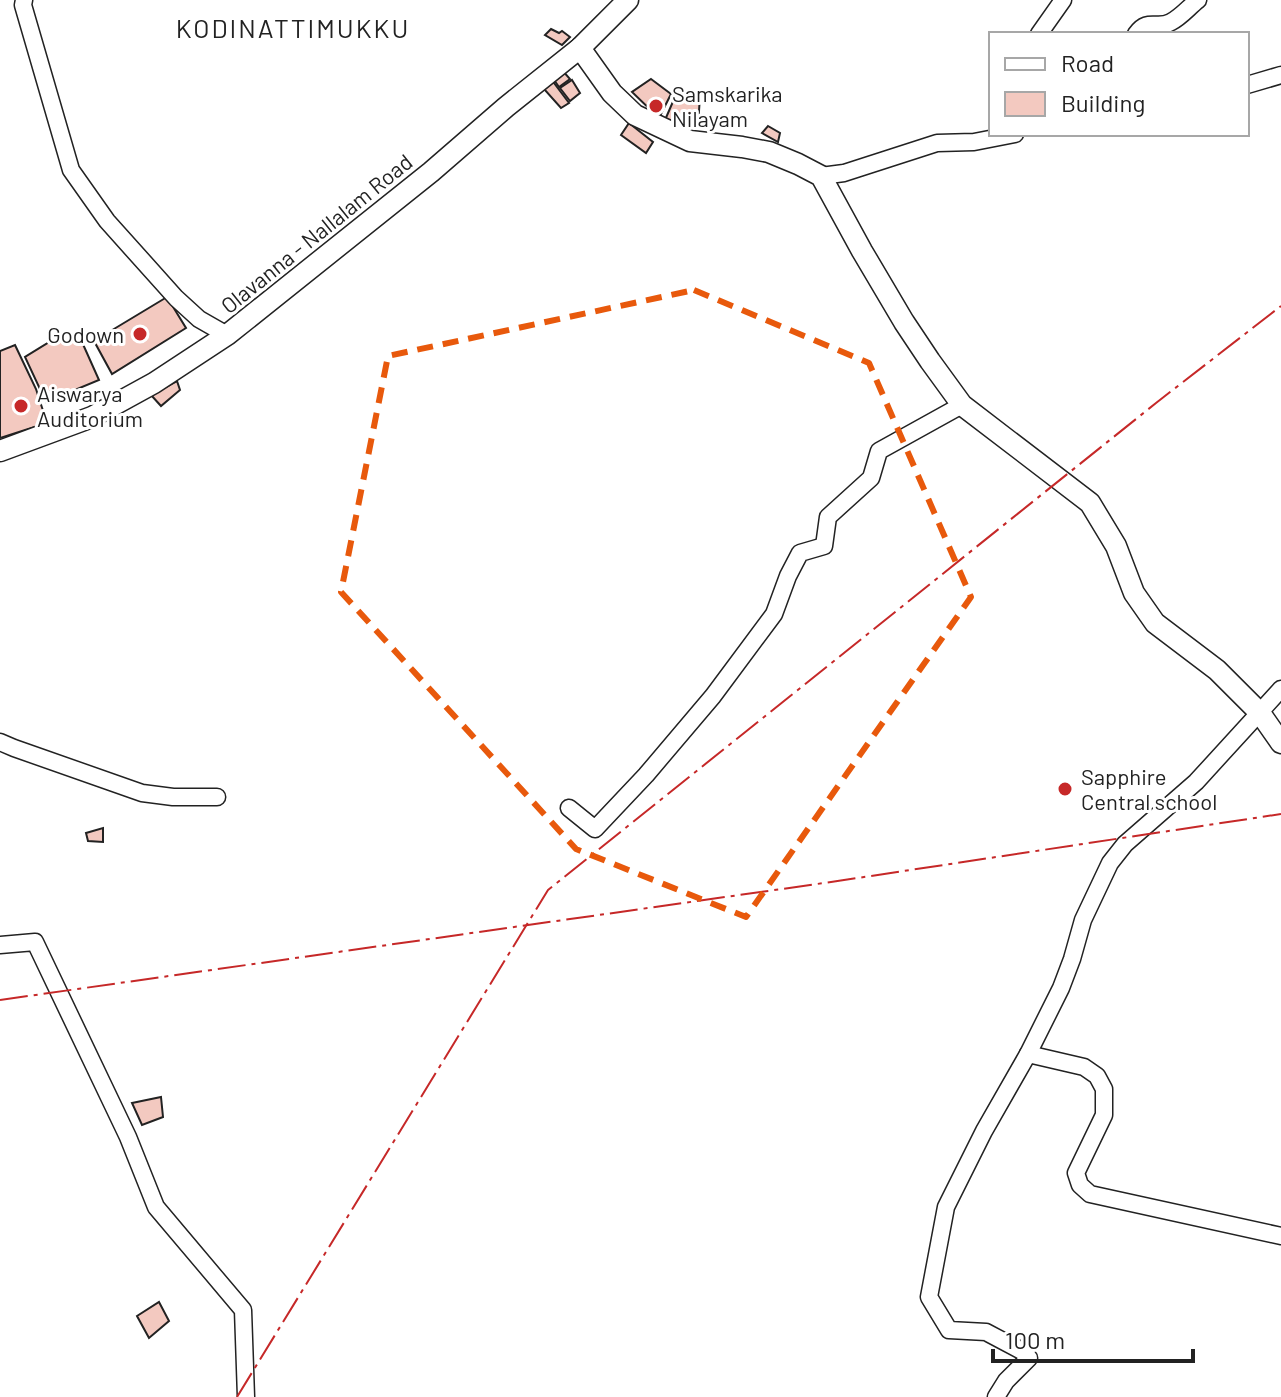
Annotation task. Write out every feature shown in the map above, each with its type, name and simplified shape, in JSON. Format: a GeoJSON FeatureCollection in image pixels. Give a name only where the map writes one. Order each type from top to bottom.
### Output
{"type":"FeatureCollection","features":[{"type":"Feature","properties":{"kind":"main road","name":"Olavanna - Nallalam Road"},"geometry":{"type":"LineString","coordinates":[[0,451],[92,417],[154,383],[227,335],[580,48],[628,0]]}},
{"type":"Feature","properties":{"kind":"main road"},"geometry":{"type":"LineString","coordinates":[[580,48],[612,93],[635,115],[690,141],[769,152],[821,176],[904,322],[962,405],[1090,503],[1116,546],[1134,593],[1155,623],[1217,670],[1260,713],[1281,743]]}},
{"type":"Feature","properties":{"kind":"street"},"geometry":{"type":"LineString","coordinates":[[24,0],[71,170],[107,221],[176,298],[199,319],[227,335]]}},
{"type":"Feature","properties":{"kind":"street"},"geometry":{"type":"LineString","coordinates":[[1040,32],[1063,0]]}},
{"type":"Feature","properties":{"kind":"street"},"geometry":{"type":"LineString","coordinates":[[1136,32],[1147,24],[1170,23],[1198,0]]}},
{"type":"Feature","properties":{"kind":"street"},"geometry":{"type":"LineString","coordinates":[[1249,84],[1281,75]]}},
{"type":"Feature","properties":{"kind":"street"},"geometry":{"type":"LineString","coordinates":[[821,176],[844,173],[937,143],[974,142],[1005,136]]}},
{"type":"Feature","properties":{"kind":"street"},"geometry":{"type":"LineString","coordinates":[[569,808],[595,829],[713,696],[774,614],[800,553],[824,546],[828,517],[871,478],[879,451],[962,405]]}},
{"type":"Feature","properties":{"kind":"street"},"geometry":{"type":"LineString","coordinates":[[996,1397],[1006,1381],[1029,1358],[986,1332],[949,1330],[929,1297],[946,1207],[1061,988],[1083,920],[1110,863],[1125,844],[1196,782],[1281,689]]}},
{"type":"Feature","properties":{"kind":"street"},"geometry":{"type":"LineString","coordinates":[[0,742],[142,793],[217,797]]}},
{"type":"Feature","properties":{"kind":"street"},"geometry":{"type":"LineString","coordinates":[[0,945],[35,942],[128,1137],[156,1207],[243,1310],[246,1397]]}},
{"type":"Feature","properties":{"kind":"street"},"geometry":{"type":"LineString","coordinates":[[1028,1054],[1084,1067],[1097,1076],[1104,1089],[1104,1115],[1076,1173],[1080,1185],[1090,1194],[1281,1236]]}},
{"type":"Feature","properties":{"kind":"highlighted area"},"geometry":{"type":"Polygon","coordinates":[[[694,290],[869,363],[971,597],[746,917],[576,849],[341,592],[388,356],[694,290]]]}},
{"type":"Feature","properties":{"kind":"building"},"geometry":{"type":"Polygon","coordinates":[[[551,29],[559,33],[562,31],[570,37],[562,45],[545,35],[551,29]]]}},
{"type":"Feature","properties":{"kind":"building"},"geometry":{"type":"Polygon","coordinates":[[[562,70],[570,79],[559,87],[552,77],[562,70]]]}},
{"type":"Feature","properties":{"kind":"building"},"geometry":{"type":"Polygon","coordinates":[[[551,79],[569,103],[561,108],[544,89],[551,79]]]}},
{"type":"Feature","properties":{"kind":"building","name":"Samskarika Nilayam"},"geometry":{"type":"Polygon","coordinates":[[[651,79],[671,94],[659,118],[632,92],[651,79]]]}},
{"type":"Feature","properties":{"kind":"building"},"geometry":{"type":"Polygon","coordinates":[[[572,80],[580,93],[570,101],[560,88],[572,80]]]}},
{"type":"Feature","properties":{"kind":"building"},"geometry":{"type":"Polygon","coordinates":[[[678,90],[700,96],[698,126],[665,120],[678,90]]]}},
{"type":"Feature","properties":{"kind":"building"},"geometry":{"type":"Polygon","coordinates":[[[629,123],[653,142],[646,153],[621,135],[629,123]]]}},
{"type":"Feature","properties":{"kind":"building"},"geometry":{"type":"Polygon","coordinates":[[[768,126],[780,133],[778,142],[762,133],[768,126]]]}},
{"type":"Feature","properties":{"kind":"building","name":"Godown"},"geometry":{"type":"Polygon","coordinates":[[[167,297],[186,328],[112,374],[94,341],[167,297]]]}},
{"type":"Feature","properties":{"kind":"building","name":"Godown"},"geometry":{"type":"Polygon","coordinates":[[[64,333],[82,342],[99,380],[46,402],[25,357],[64,333]]]}},
{"type":"Feature","properties":{"kind":"building","name":"Aiswarya Auditorium"},"geometry":{"type":"Polygon","coordinates":[[[15,345],[36,389],[47,423],[0,438],[0,351],[15,345]]]}},
{"type":"Feature","properties":{"kind":"building"},"geometry":{"type":"Polygon","coordinates":[[[177,381],[180,390],[161,406],[151,395],[177,381]]]}},
{"type":"Feature","properties":{"kind":"building"},"geometry":{"type":"Polygon","coordinates":[[[103,828],[103,842],[88,841],[86,833],[103,828]]]}},
{"type":"Feature","properties":{"kind":"building"},"geometry":{"type":"Polygon","coordinates":[[[161,1097],[163,1117],[142,1125],[132,1103],[161,1097]]]}},
{"type":"Feature","properties":{"kind":"building"},"geometry":{"type":"Polygon","coordinates":[[[159,1302],[169,1321],[149,1338],[137,1316],[159,1302]]]}},
{"type":"Feature","properties":{"kind":"power"},"geometry":{"type":"LineString","coordinates":[[237,1397],[548,890],[1281,306]]}},
{"type":"Feature","properties":{"kind":"power"},"geometry":{"type":"LineString","coordinates":[[0,1000],[831,882],[1281,814]]}},
{"type":"Feature","properties":{"kind":"place","name":"Samskarika Nilayam"},"geometry":{"type":"Point","coordinates":[656,106]}},
{"type":"Feature","properties":{"kind":"place","name":"Godown"},"geometry":{"type":"Point","coordinates":[140,334]}},
{"type":"Feature","properties":{"kind":"place","name":"Aiswarya Auditorium"},"geometry":{"type":"Point","coordinates":[21,406]}},
{"type":"Feature","properties":{"kind":"place","name":"Sapphire Central school"},"geometry":{"type":"Point","coordinates":[1065,789]}},
{"type":"Feature","properties":{"kind":"district","name":"KODINATTIMUKKU"},"geometry":{"type":"Point","coordinates":[293,27]}}]}
